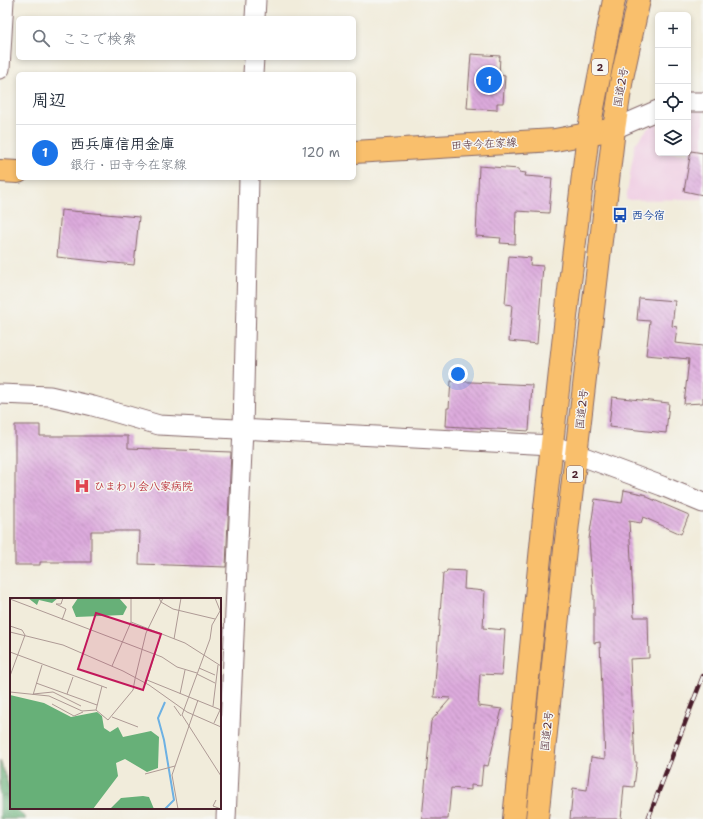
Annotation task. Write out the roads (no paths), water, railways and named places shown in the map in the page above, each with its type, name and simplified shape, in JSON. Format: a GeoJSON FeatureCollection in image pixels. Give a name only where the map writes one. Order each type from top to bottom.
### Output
{"type":"FeatureCollection","features":[{"type":"Feature","properties":{"kind":"main road","name":"2"},"geometry":{"type":"LineString","coordinates":[[514,819],[568,291],[588,134],[614,0]]}},
{"type":"Feature","properties":{"kind":"main road","name":"国道2号"},"geometry":{"type":"LineString","coordinates":[[537,819],[565,549],[614,129],[622,78],[639,0]]}},
{"type":"Feature","properties":{"kind":"main road","name":"田寺今在家線"},"geometry":{"type":"LineString","coordinates":[[356,152],[555,140],[614,129]]}},
{"type":"Feature","properties":{"kind":"main road"},"geometry":{"type":"LineString","coordinates":[[0,171],[16,172]]}},
{"type":"Feature","properties":{"kind":"street"},"geometry":{"type":"LineString","coordinates":[[0,69],[4,0]]}},
{"type":"Feature","properties":{"kind":"street"},"geometry":{"type":"LineString","coordinates":[[255,16],[256,0]]}},
{"type":"Feature","properties":{"kind":"street"},"geometry":{"type":"LineString","coordinates":[[253,72],[254,60]]}},
{"type":"Feature","properties":{"kind":"street"},"geometry":{"type":"LineString","coordinates":[[691,102],[703,102]]}},
{"type":"Feature","properties":{"kind":"street"},"geometry":{"type":"LineString","coordinates":[[614,129],[655,111]]}},
{"type":"Feature","properties":{"kind":"street"},"geometry":{"type":"LineString","coordinates":[[226,819],[243,428],[249,180]]}},
{"type":"Feature","properties":{"kind":"street"},"geometry":{"type":"LineString","coordinates":[[0,394],[50,396],[93,406],[158,425],[243,428],[552,445],[577,453],[703,503]]}},
{"type":"Feature","properties":{"kind":"street"},"geometry":{"type":"LineString","coordinates":[[662,486],[703,495]]}},
{"type":"Feature","properties":{"kind":"railway"},"geometry":{"type":"LineString","coordinates":[[648,819],[703,676]]}},
{"type":"Feature","properties":{"kind":"place","name":"西兵庫信用金庫"},"geometry":{"type":"Point","coordinates":[489,80]}},
{"type":"Feature","properties":{"kind":"place","name":"西今宿"},"geometry":{"type":"Point","coordinates":[620,215]}},
{"type":"Feature","properties":{"kind":"place","name":"ひまわり会八家病院"},"geometry":{"type":"Point","coordinates":[82,486]}}]}
